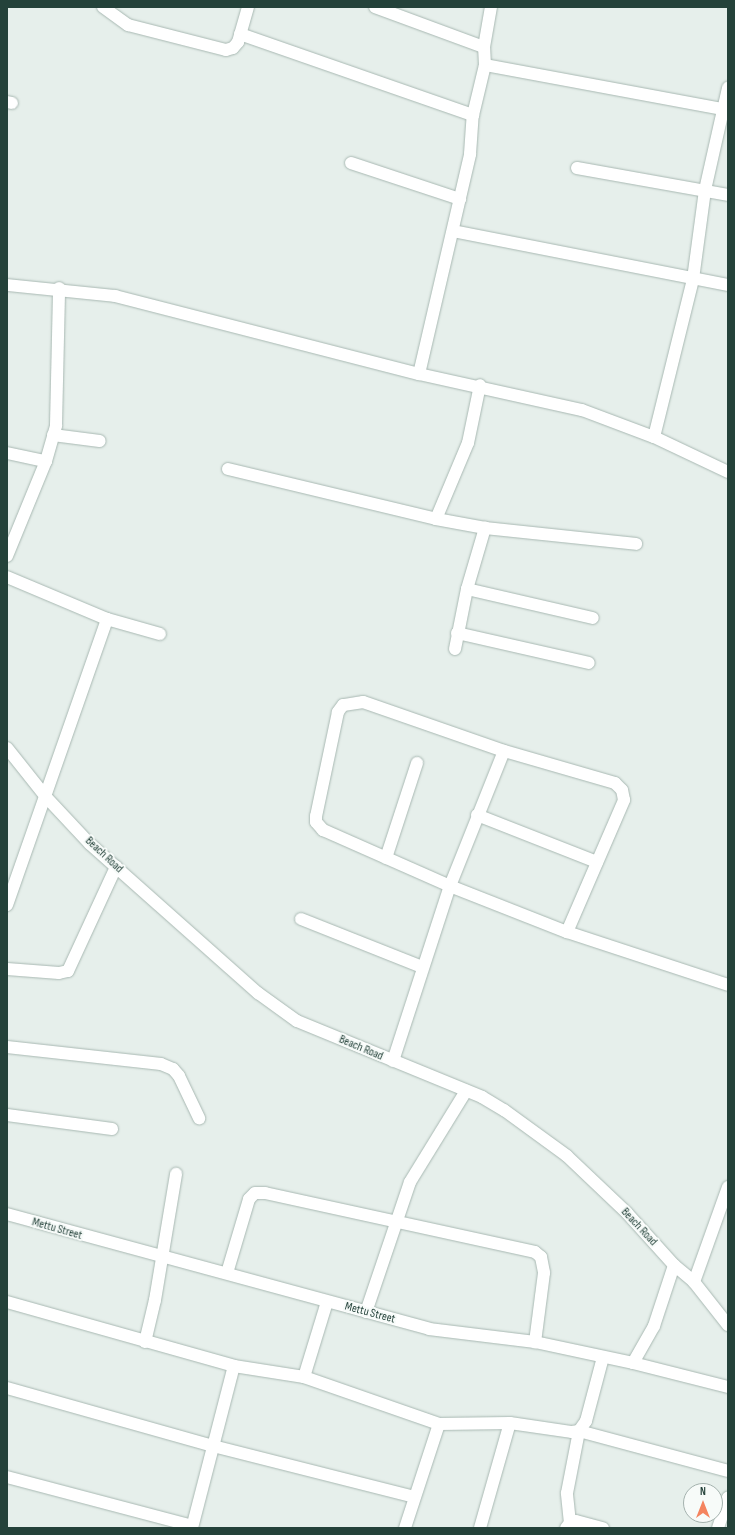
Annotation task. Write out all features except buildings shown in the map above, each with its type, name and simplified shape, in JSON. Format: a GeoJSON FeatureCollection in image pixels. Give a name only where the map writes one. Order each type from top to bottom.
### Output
{"type":"FeatureCollection","features":[{"type":"Feature","properties":{"kind":"street"},"geometry":{"type":"LineString","coordinates":[[103,7],[128,25],[226,50],[233,48],[240,34],[248,7]]}},
{"type":"Feature","properties":{"kind":"street"},"geometry":{"type":"LineString","coordinates":[[375,7],[484,47]]}},
{"type":"Feature","properties":{"kind":"street"},"geometry":{"type":"LineString","coordinates":[[419,374],[470,154],[473,115],[485,65],[484,47],[491,7]]}},
{"type":"Feature","properties":{"kind":"street"},"geometry":{"type":"LineString","coordinates":[[240,34],[473,115]]}},
{"type":"Feature","properties":{"kind":"street"},"geometry":{"type":"LineString","coordinates":[[485,65],[726,110]]}},
{"type":"Feature","properties":{"kind":"street"},"geometry":{"type":"LineString","coordinates":[[654,437],[693,278],[705,190],[726,110],[728,88]]}},
{"type":"Feature","properties":{"kind":"street"},"geometry":{"type":"LineString","coordinates":[[351,163],[460,198]]}},
{"type":"Feature","properties":{"kind":"street"},"geometry":{"type":"LineString","coordinates":[[577,168],[728,195]]}},
{"type":"Feature","properties":{"kind":"street"},"geometry":{"type":"LineString","coordinates":[[453,231],[728,285]]}},
{"type":"Feature","properties":{"kind":"street"},"geometry":{"type":"LineString","coordinates":[[7,285],[59,288],[115,296],[419,374],[480,385],[582,410],[654,437],[728,472]]}},
{"type":"Feature","properties":{"kind":"street"},"geometry":{"type":"LineString","coordinates":[[7,556],[46,461],[56,425],[59,288]]}},
{"type":"Feature","properties":{"kind":"street"},"geometry":{"type":"LineString","coordinates":[[436,519],[468,443],[480,385]]}},
{"type":"Feature","properties":{"kind":"street"},"geometry":{"type":"LineString","coordinates":[[53,435],[100,441]]}},
{"type":"Feature","properties":{"kind":"street"},"geometry":{"type":"LineString","coordinates":[[7,453],[46,461]]}},
{"type":"Feature","properties":{"kind":"street"},"geometry":{"type":"LineString","coordinates":[[228,469],[436,519],[485,528],[636,544]]}},
{"type":"Feature","properties":{"kind":"street"},"geometry":{"type":"LineString","coordinates":[[455,648],[467,589],[485,528]]}},
{"type":"Feature","properties":{"kind":"street"},"geometry":{"type":"LineString","coordinates":[[7,577],[107,619],[160,634]]}},
{"type":"Feature","properties":{"kind":"street"},"geometry":{"type":"LineString","coordinates":[[467,589],[593,618]]}},
{"type":"Feature","properties":{"kind":"street"},"geometry":{"type":"LineString","coordinates":[[7,905],[107,619]]}},
{"type":"Feature","properties":{"kind":"street"},"geometry":{"type":"LineString","coordinates":[[458,633],[589,663]]}},
{"type":"Feature","properties":{"kind":"street"},"geometry":{"type":"LineString","coordinates":[[567,932],[624,800],[622,790],[614,783],[504,750],[362,702],[343,705],[338,712],[316,822],[323,830],[450,886],[567,932],[728,985]]}},
{"type":"Feature","properties":{"kind":"street","name":"Beach Road"},"geometry":{"type":"LineString","coordinates":[[7,748],[46,797],[116,867],[258,993],[297,1021],[466,1091],[504,1110],[567,1156],[627,1213],[674,1265],[694,1282],[728,1325]]}},
{"type":"Feature","properties":{"kind":"street"},"geometry":{"type":"LineString","coordinates":[[393,1062],[422,967],[450,886],[504,750]]}},
{"type":"Feature","properties":{"kind":"street"},"geometry":{"type":"LineString","coordinates":[[386,858],[417,763]]}},
{"type":"Feature","properties":{"kind":"street"},"geometry":{"type":"LineString","coordinates":[[477,815],[597,862]]}},
{"type":"Feature","properties":{"kind":"street"},"geometry":{"type":"LineString","coordinates":[[7,969],[59,973],[68,971],[116,867]]}},
{"type":"Feature","properties":{"kind":"street"},"geometry":{"type":"LineString","coordinates":[[301,919],[422,967]]}},
{"type":"Feature","properties":{"kind":"street"},"geometry":{"type":"LineString","coordinates":[[7,1047],[161,1064],[173,1069],[179,1076],[199,1118]]}},
{"type":"Feature","properties":{"kind":"street"},"geometry":{"type":"LineString","coordinates":[[366,1312],[395,1222],[410,1182],[466,1091]]}},
{"type":"Feature","properties":{"kind":"street"},"geometry":{"type":"LineString","coordinates":[[7,1114],[112,1129]]}},
{"type":"Feature","properties":{"kind":"street"},"geometry":{"type":"LineString","coordinates":[[145,1342],[163,1258],[176,1174]]}},
{"type":"Feature","properties":{"kind":"street"},"geometry":{"type":"LineString","coordinates":[[694,1282],[724,1210],[728,1187]]}},
{"type":"Feature","properties":{"kind":"street"},"geometry":{"type":"LineString","coordinates":[[227,1273],[249,1198],[255,1194],[265,1193],[535,1252],[541,1257],[544,1273],[534,1342]]}},
{"type":"Feature","properties":{"kind":"street","name":"Mettu Street"},"geometry":{"type":"LineString","coordinates":[[7,1214],[163,1258],[227,1273],[327,1302],[429,1329],[534,1342],[633,1363],[728,1386]]}},
{"type":"Feature","properties":{"kind":"street"},"geometry":{"type":"LineString","coordinates":[[633,1363],[654,1326],[674,1265]]}},
{"type":"Feature","properties":{"kind":"street"},"geometry":{"type":"LineString","coordinates":[[7,1302],[234,1366],[304,1377],[439,1424],[510,1423],[572,1432],[579,1431],[728,1471]]}},
{"type":"Feature","properties":{"kind":"street"},"geometry":{"type":"LineString","coordinates":[[304,1377],[327,1302]]}},
{"type":"Feature","properties":{"kind":"street"},"geometry":{"type":"LineString","coordinates":[[603,1357],[586,1421],[579,1431],[567,1492],[568,1525],[582,1522],[603,1528]]}},
{"type":"Feature","properties":{"kind":"street"},"geometry":{"type":"LineString","coordinates":[[7,1477],[192,1527],[234,1366]]}},
{"type":"Feature","properties":{"kind":"street"},"geometry":{"type":"LineString","coordinates":[[7,1388],[213,1446],[414,1497]]}},
{"type":"Feature","properties":{"kind":"street"},"geometry":{"type":"LineString","coordinates":[[480,1528],[510,1423]]}},
{"type":"Feature","properties":{"kind":"street"},"geometry":{"type":"LineString","coordinates":[[405,1528],[439,1424]]}},
{"type":"Feature","properties":{"kind":"street"},"geometry":{"type":"LineString","coordinates":[[718,1528],[728,1498]]}}]}
